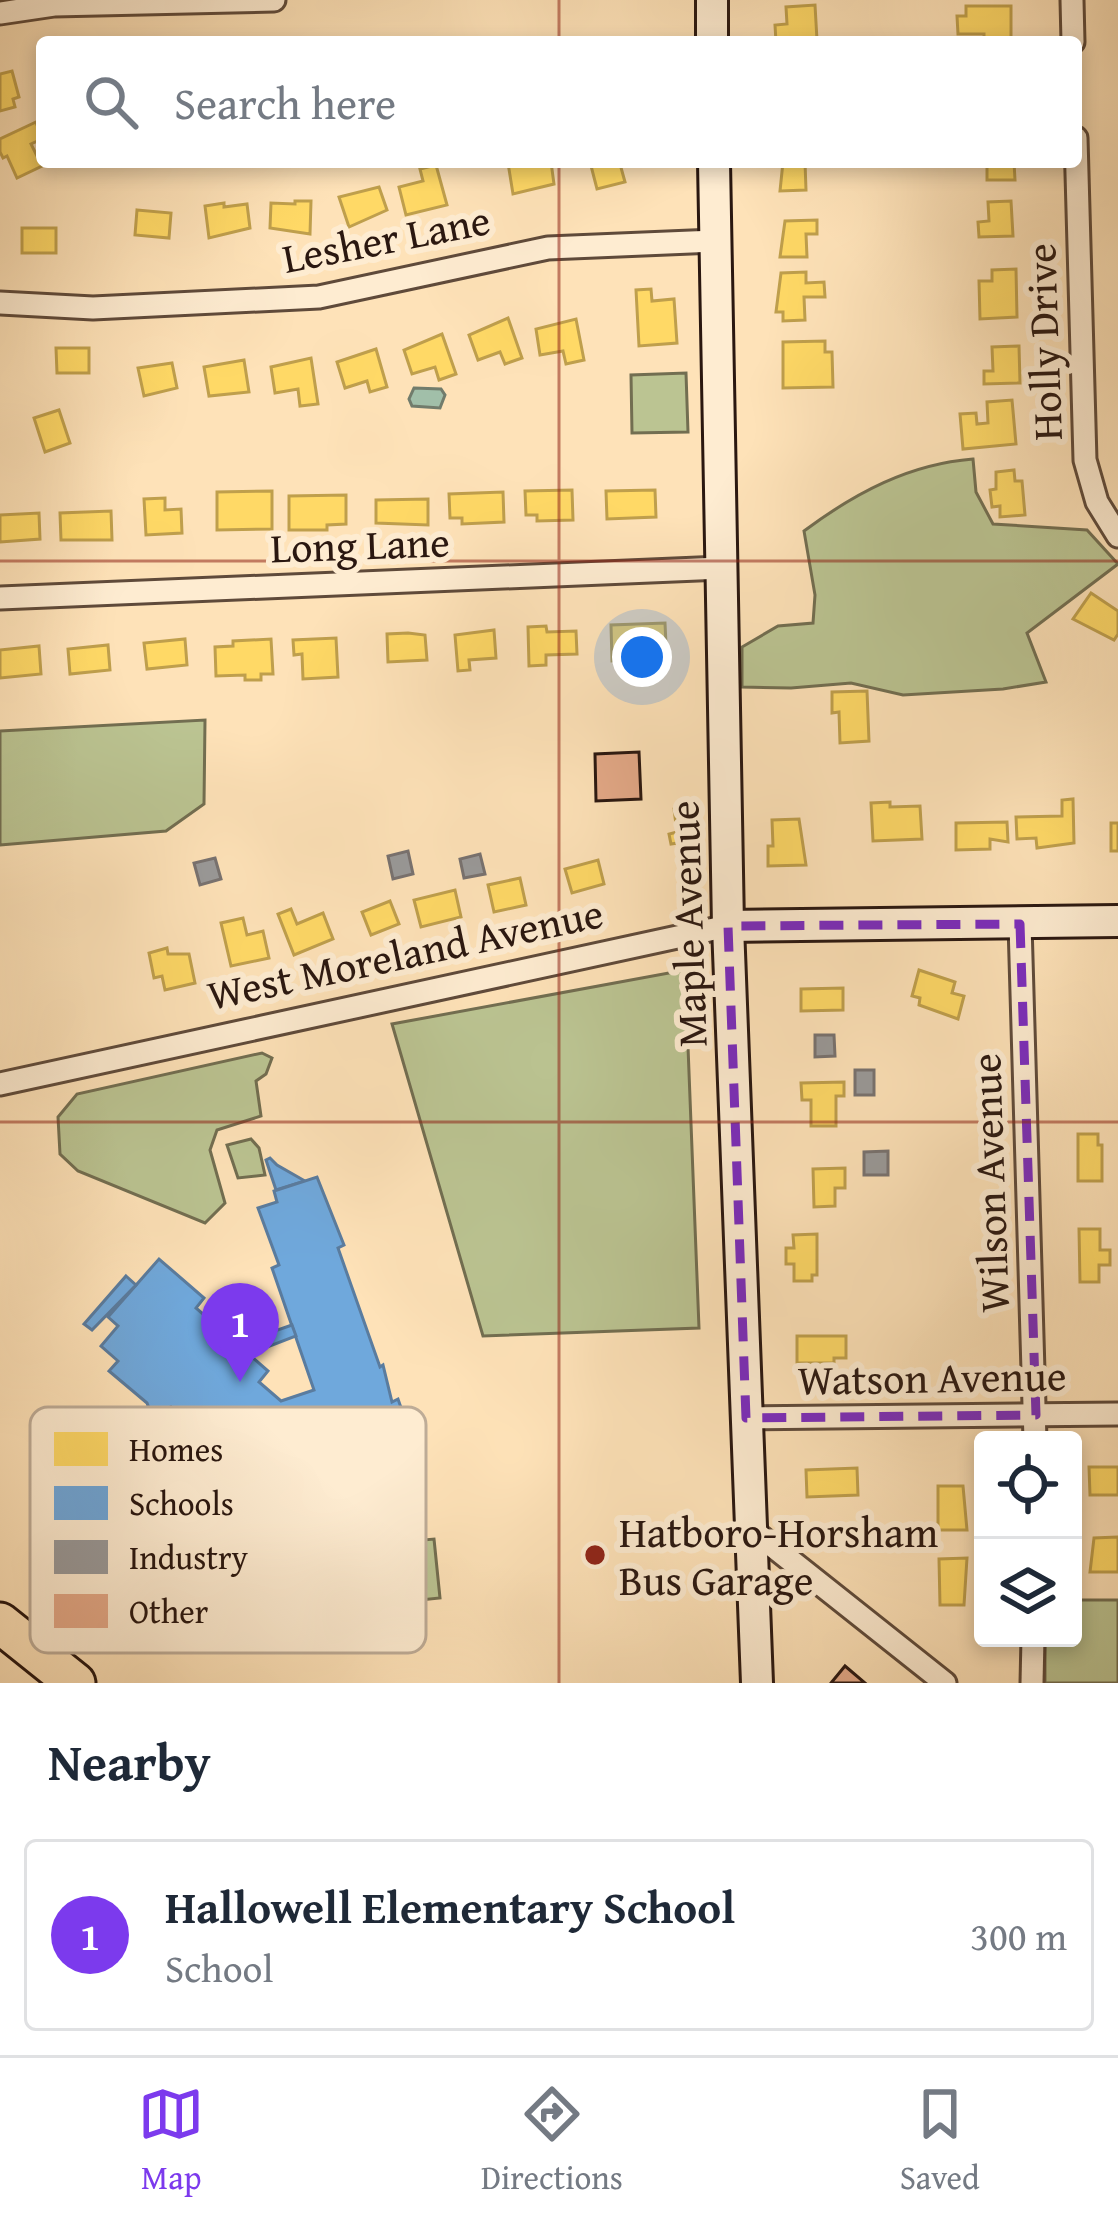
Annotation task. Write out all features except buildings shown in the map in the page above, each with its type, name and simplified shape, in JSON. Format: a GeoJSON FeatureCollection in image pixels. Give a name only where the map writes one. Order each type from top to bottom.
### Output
{"type":"FeatureCollection","features":[{"type":"Feature","properties":{"kind":"highway"},"geometry":{"type":"LineString","coordinates":[[0,1623],[30,1647]]}},
{"type":"Feature","properties":{"kind":"highway"},"geometry":{"type":"LineString","coordinates":[[38,1653],[75,1683]]}},
{"type":"Feature","properties":{"kind":"street"},"geometry":{"type":"LineString","coordinates":[[0,13],[53,4],[274,0]]}},
{"type":"Feature","properties":{"kind":"street"},"geometry":{"type":"LineString","coordinates":[[712,0],[712,36]]}},
{"type":"Feature","properties":{"kind":"street"},"geometry":{"type":"LineString","coordinates":[[1072,0],[1073,36]]}},
{"type":"Feature","properties":{"kind":"street","name":"Maple Avenue"},"geometry":{"type":"LineString","coordinates":[[714,168],[728,926],[757,1683]]}},
{"type":"Feature","properties":{"kind":"street","name":"Holly Drive"},"geometry":{"type":"LineString","coordinates":[[1077,168],[1085,460],[1097,502],[1118,536]]}},
{"type":"Feature","properties":{"kind":"street","name":"Lesher Lane"},"geometry":{"type":"LineString","coordinates":[[0,303],[93,308],[319,297],[548,248],[715,241]]}},
{"type":"Feature","properties":{"kind":"street","name":"Long Lane"},"geometry":{"type":"LineString","coordinates":[[0,598],[722,568]]}},
{"type":"Feature","properties":{"kind":"street","name":"West Moreland Avenue"},"geometry":{"type":"LineString","coordinates":[[0,1084],[728,926],[1118,922]]}},
{"type":"Feature","properties":{"kind":"street","name":"Wilson Avenue"},"geometry":{"type":"LineString","coordinates":[[1020,923],[1035,1431]]}},
{"type":"Feature","properties":{"kind":"street","name":"Watson Avenue"},"geometry":{"type":"LineString","coordinates":[[746,1418],[1118,1414]]}},
{"type":"Feature","properties":{"kind":"street"},"geometry":{"type":"LineString","coordinates":[[751,1528],[945,1683]]}},
{"type":"Feature","properties":{"kind":"street"},"geometry":{"type":"LineString","coordinates":[[1032,1683],[1033,1647]]}},
{"type":"Feature","properties":{"kind":"highlighted area"},"geometry":{"type":"Polygon","coordinates":[[[1020,924],[1036,1415],[746,1418],[728,926],[1020,924]]]}},
{"type":"Feature","properties":{"kind":"shaded area"},"geometry":{"type":"Polygon","coordinates":[[[686,373],[688,432],[632,433],[631,375],[686,373]]]}},
{"type":"Feature","properties":{"kind":"shaded area"},"geometry":{"type":"Polygon","coordinates":[[[414,388],[441,389],[445,395],[440,408],[412,406],[409,399],[414,388]]]}},
{"type":"Feature","properties":{"kind":"shaded area"},"geometry":{"type":"Polygon","coordinates":[[[973,459],[976,492],[993,524],[1087,530],[1118,564],[1027,633],[1046,682],[903,695],[851,683],[742,687],[742,647],[778,626],[813,623],[815,595],[804,531],[843,504],[905,474],[973,459]]]}},
{"type":"Feature","properties":{"kind":"shaded area"},"geometry":{"type":"Polygon","coordinates":[[[205,720],[204,804],[166,831],[0,845],[0,731],[205,720]]]}},
{"type":"Feature","properties":{"kind":"shaded area"},"geometry":{"type":"Polygon","coordinates":[[[685,970],[699,1328],[483,1336],[392,1024],[685,970]]]}},
{"type":"Feature","properties":{"kind":"shaded area"},"geometry":{"type":"Polygon","coordinates":[[[262,1053],[272,1058],[266,1074],[256,1081],[261,1116],[217,1130],[210,1150],[225,1203],[205,1223],[78,1171],[60,1154],[58,1117],[77,1094],[262,1053]]]}},
{"type":"Feature","properties":{"kind":"shaded area"},"geometry":{"type":"Polygon","coordinates":[[[251,1139],[259,1148],[265,1175],[238,1178],[227,1145],[251,1139]]]}},
{"type":"Feature","properties":{"kind":"shaded area"},"geometry":{"type":"Polygon","coordinates":[[[434,1539],[440,1598],[426,1599],[426,1540],[434,1539]]]}},
{"type":"Feature","properties":{"kind":"shaded area"},"geometry":{"type":"Polygon","coordinates":[[[1082,1600],[1118,1600],[1118,1683],[1045,1683],[1045,1647],[1082,1647],[1082,1600]]]}},
{"type":"Feature","properties":{"kind":"place","name":"Hallowell Elementary School"},"geometry":{"type":"Point","coordinates":[240,1382]}},
{"type":"Feature","properties":{"kind":"place","name":"Hatboro-Horsham Bus Garage"},"geometry":{"type":"Point","coordinates":[595,1555]}}]}
